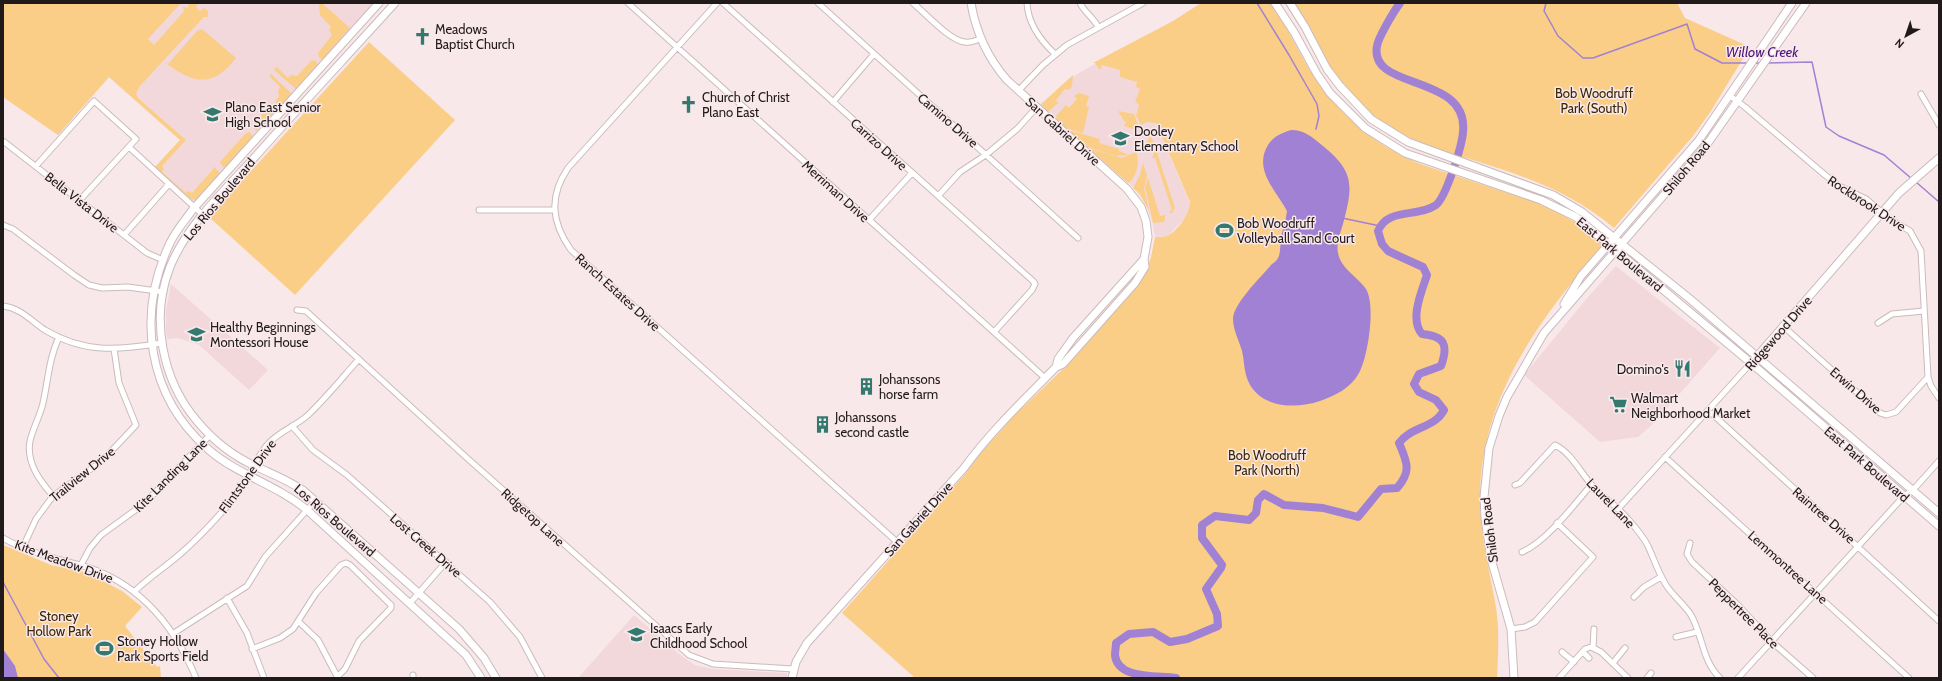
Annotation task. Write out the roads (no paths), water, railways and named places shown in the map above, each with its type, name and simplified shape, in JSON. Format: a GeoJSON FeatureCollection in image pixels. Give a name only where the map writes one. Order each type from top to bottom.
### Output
{"type":"FeatureCollection","features":[{"type":"Feature","properties":{"kind":"main road","name":"Los Rios Boulevard"},"geometry":{"type":"LineString","coordinates":[[379,3],[194,208],[171,242],[163,260],[154,290],[150,315],[151,345],[165,390],[182,419],[203,443],[223,460],[250,476],[286,494],[307,510],[466,655],[482,678]]}},
{"type":"Feature","properties":{"kind":"main road","name":"Los Rios Boulevard"},"geometry":{"type":"LineString","coordinates":[[394,3],[203,215],[184,239],[173,262],[164,292],[160,313],[162,343],[176,389],[186,407],[210,435],[230,451],[254,465],[291,482],[315,501],[418,594],[446,617],[472,643],[484,658],[496,678]]}},
{"type":"Feature","properties":{"kind":"main road","name":"San Gabriel Drive"},"geometry":{"type":"LineString","coordinates":[[792,678],[793,669],[807,643],[964,468],[979,447],[1008,414],[1056,367],[1058,359],[1073,338],[1144,259],[1148,244],[1148,228],[1144,214],[1137,200],[1127,189],[1036,108],[995,67],[980,39],[971,3]]}},
{"type":"Feature","properties":{"kind":"main road","name":"East Park Boulevard"},"geometry":{"type":"LineString","coordinates":[[1275,3],[1291,26],[1317,74],[1348,112],[1365,128],[1382,141],[1405,153],[1433,164],[1541,200],[1576,217],[1609,243],[1939,526]]}},
{"type":"Feature","properties":{"kind":"main road","name":"East Park Boulevard"},"geometry":{"type":"LineString","coordinates":[[1290,3],[1305,27],[1327,69],[1355,103],[1372,119],[1388,131],[1408,142],[1553,195],[1582,212],[1615,236],[1939,513]]}},
{"type":"Feature","properties":{"kind":"main road","name":"Shiloh Road"},"geometry":{"type":"LineString","coordinates":[[1514,678],[1511,629],[1491,559],[1485,518],[1486,471],[1495,429],[1506,397],[1535,347],[1552,323],[1581,276],[1699,140],[1792,3]]}},
{"type":"Feature","properties":{"kind":"main road","name":"Shiloh Road"},"geometry":{"type":"LineString","coordinates":[[1552,323],[1699,154],[1806,3]]}},
{"type":"Feature","properties":{"kind":"main road","name":"Ridgewood Drive"},"geometry":{"type":"LineString","coordinates":[[1751,364],[1911,182],[1939,158]]}},
{"type":"Feature","properties":{"kind":"street","name":"Merriman Drive"},"geometry":{"type":"LineString","coordinates":[[628,3],[1045,378]]}},
{"type":"Feature","properties":{"kind":"street","name":"Ranch Estates Drive"},"geometry":{"type":"LineString","coordinates":[[717,3],[568,168],[558,187],[554,210],[559,232],[571,250],[897,542]]}},
{"type":"Feature","properties":{"kind":"street","name":"Carrizo Drive"},"geometry":{"type":"LineString","coordinates":[[723,3],[912,173],[939,195],[1035,284],[1032,290],[994,332]]}},
{"type":"Feature","properties":{"kind":"street","name":"Camino Drive"},"geometry":{"type":"LineString","coordinates":[[818,3],[987,154],[1078,238]]}},
{"type":"Feature","properties":{"kind":"street"},"geometry":{"type":"LineString","coordinates":[[913,3],[951,37],[965,42],[980,39]]}},
{"type":"Feature","properties":{"kind":"street"},"geometry":{"type":"LineString","coordinates":[[1027,3],[1030,19],[1036,30],[1055,54]]}},
{"type":"Feature","properties":{"kind":"street"},"geometry":{"type":"LineString","coordinates":[[1080,3],[1098,27]]}},
{"type":"Feature","properties":{"kind":"street"},"geometry":{"type":"LineString","coordinates":[[1018,91],[1055,54],[1098,27],[1144,3]]}},
{"type":"Feature","properties":{"kind":"street"},"geometry":{"type":"LineString","coordinates":[[833,102],[874,54]]}},
{"type":"Feature","properties":{"kind":"street"},"geometry":{"type":"LineString","coordinates":[[1921,94],[1939,125]]}},
{"type":"Feature","properties":{"kind":"street","name":"Rockbrook Drive"},"geometry":{"type":"LineString","coordinates":[[1729,95],[1825,175],[1842,187],[1866,199],[1882,214],[1910,231],[1921,250],[1928,377],[1931,386],[1939,398]]}},
{"type":"Feature","properties":{"kind":"street"},"geometry":{"type":"LineString","coordinates":[[36,166],[94,101],[136,139],[79,201]]}},
{"type":"Feature","properties":{"kind":"street"},"geometry":{"type":"LineString","coordinates":[[939,195],[960,172],[987,154],[1017,130],[1036,108]]}},
{"type":"Feature","properties":{"kind":"street","name":"Bella Vista Drive"},"geometry":{"type":"LineString","coordinates":[[3,141],[147,253],[163,260]]}},
{"type":"Feature","properties":{"kind":"street"},"geometry":{"type":"LineString","coordinates":[[129,146],[203,215]]}},
{"type":"Feature","properties":{"kind":"street"},"geometry":{"type":"LineString","coordinates":[[869,220],[912,173]]}},
{"type":"Feature","properties":{"kind":"street"},"geometry":{"type":"LineString","coordinates":[[124,235],[169,184]]}},
{"type":"Feature","properties":{"kind":"street"},"geometry":{"type":"LineString","coordinates":[[479,210],[554,210]]}},
{"type":"Feature","properties":{"kind":"street"},"geometry":{"type":"LineString","coordinates":[[3,225],[13,229],[74,275],[89,284],[102,288],[128,287],[164,292]]}},
{"type":"Feature","properties":{"kind":"street"},"geometry":{"type":"LineString","coordinates":[[3,306],[19,310],[42,328],[59,337],[86,347],[114,349],[162,343]]}},
{"type":"Feature","properties":{"kind":"street","name":"Ridgetop Lane"},"geometry":{"type":"LineString","coordinates":[[297,310],[306,311],[467,458],[689,655],[713,664],[793,669]]}},
{"type":"Feature","properties":{"kind":"street"},"geometry":{"type":"LineString","coordinates":[[1878,323],[1892,314],[1924,311]]}},
{"type":"Feature","properties":{"kind":"street","name":"Erwin Drive"},"geometry":{"type":"LineString","coordinates":[[1783,326],[1880,413],[1886,415],[1896,412],[1928,377]]}},
{"type":"Feature","properties":{"kind":"street"},"geometry":{"type":"LineString","coordinates":[[53,496],[33,468],[29,448],[43,404],[53,351],[59,337]]}},
{"type":"Feature","properties":{"kind":"street","name":"Trailview Drive"},"geometry":{"type":"LineString","coordinates":[[23,547],[36,519],[53,496],[102,461],[136,426],[119,383],[114,349]]}},
{"type":"Feature","properties":{"kind":"street","name":"Flintstone Drive"},"geometry":{"type":"LineString","coordinates":[[134,592],[146,580],[179,555],[204,531],[236,496],[250,476],[254,465],[268,443],[279,433],[309,414],[359,359]]}},
{"type":"Feature","properties":{"kind":"street","name":"Ridgewood Drive"},"geometry":{"type":"LineString","coordinates":[[1618,509],[1751,364]]}},
{"type":"Feature","properties":{"kind":"street","name":"Raintree Drive"},"geometry":{"type":"LineString","coordinates":[[1708,410],[1939,620]]}},
{"type":"Feature","properties":{"kind":"street","name":"Lost Creek Drive"},"geometry":{"type":"LineString","coordinates":[[292,426],[313,450],[347,475],[490,602],[520,637],[542,678]]}},
{"type":"Feature","properties":{"kind":"street","name":"Kite Landing Lane"},"geometry":{"type":"LineString","coordinates":[[81,565],[90,548],[101,535],[145,503],[210,435]]}},
{"type":"Feature","properties":{"kind":"street","name":"Laurel Lane"},"geometry":{"type":"LineString","coordinates":[[1515,486],[1520,483],[1555,446],[1560,447],[1591,485],[1618,509],[1647,544],[1661,577],[1670,592],[1691,617],[1708,663],[1720,678]]}},
{"type":"Feature","properties":{"kind":"street","name":"Lemmontree Lane"},"geometry":{"type":"LineString","coordinates":[[1665,457],[1909,678]]}},
{"type":"Feature","properties":{"kind":"street"},"geometry":{"type":"LineString","coordinates":[[1738,678],[1858,545],[1904,496],[1913,490],[1939,461]]}},
{"type":"Feature","properties":{"kind":"street"},"geometry":{"type":"LineString","coordinates":[[1522,552],[1532,548],[1591,485]]}},
{"type":"Feature","properties":{"kind":"street"},"geometry":{"type":"LineString","coordinates":[[174,633],[247,586],[265,557],[315,501]]}},
{"type":"Feature","properties":{"kind":"street"},"geometry":{"type":"LineString","coordinates":[[1511,629],[1525,627],[1535,622],[1593,557],[1557,523]]}},
{"type":"Feature","properties":{"kind":"street","name":"Kite Meadow Drive"},"geometry":{"type":"LineString","coordinates":[[3,538],[52,558],[81,565],[110,577],[134,592],[152,607],[174,633],[196,678]]}},
{"type":"Feature","properties":{"kind":"street","name":"Peppertree Place"},"geometry":{"type":"LineString","coordinates":[[1690,543],[1688,554],[1692,562],[1738,605],[1772,642],[1813,678]]}},
{"type":"Feature","properties":{"kind":"street"},"geometry":{"type":"LineString","coordinates":[[410,603],[446,562]]}},
{"type":"Feature","properties":{"kind":"street"},"geometry":{"type":"LineString","coordinates":[[252,649],[280,638],[293,629],[299,622],[316,593],[341,565],[346,563],[350,565],[392,605],[391,608],[360,641],[345,669],[338,677],[318,640],[299,622]]}},
{"type":"Feature","properties":{"kind":"street"},"geometry":{"type":"LineString","coordinates":[[1634,597],[1644,587],[1661,577]]}},
{"type":"Feature","properties":{"kind":"street"},"geometry":{"type":"LineString","coordinates":[[227,598],[247,633],[264,678]]}},
{"type":"Feature","properties":{"kind":"street"},"geometry":{"type":"LineString","coordinates":[[1593,648],[1594,629]]}},
{"type":"Feature","properties":{"kind":"street"},"geometry":{"type":"LineString","coordinates":[[1676,637],[1697,632]]}},
{"type":"Feature","properties":{"kind":"street"},"geometry":{"type":"LineString","coordinates":[[1563,677],[1587,648],[1593,648],[1613,663],[1628,678]]}},
{"type":"Feature","properties":{"kind":"street"},"geometry":{"type":"LineString","coordinates":[[1613,663],[1625,648]]}},
{"type":"Feature","properties":{"kind":"street"},"geometry":{"type":"LineString","coordinates":[[1562,652],[1574,662]]}},
{"type":"Feature","properties":{"kind":"street"},"geometry":{"type":"LineString","coordinates":[[1583,652],[1590,658]]}},
{"type":"Feature","properties":{"kind":"street"},"geometry":{"type":"LineString","coordinates":[[1647,678],[1651,673]]}},
{"type":"Feature","properties":{"kind":"waterway"},"geometry":{"type":"LineString","coordinates":[[1257,3],[1317,104],[1319,116],[1316,129]]}},
{"type":"Feature","properties":{"kind":"waterway"},"geometry":{"type":"LineString","coordinates":[[1176,678],[1140,675],[1123,669],[1117,663],[1115,655],[1116,643],[1129,634],[1153,632],[1170,642],[1187,639],[1218,626],[1217,614],[1206,589],[1222,565],[1202,538],[1202,525],[1215,516],[1249,520],[1256,513],[1258,500],[1264,494],[1284,505],[1323,508],[1358,517],[1381,489],[1397,488],[1402,482],[1407,466],[1399,443],[1409,434],[1435,420],[1444,410],[1436,400],[1419,392],[1414,384],[1419,374],[1441,366],[1444,352],[1443,342],[1440,339],[1422,334],[1418,328],[1418,305],[1427,275],[1423,267],[1388,251],[1382,244],[1378,231],[1389,219],[1428,209],[1436,205],[1440,200],[1449,182],[1460,148],[1463,132],[1461,113],[1451,100],[1436,91],[1387,70],[1378,60],[1378,42],[1400,3]]}},
{"type":"Feature","properties":{"kind":"waterway","name":"Willow Creek"},"geometry":{"type":"LineString","coordinates":[[1546,3],[1544,11],[1558,36],[1583,58],[1593,58],[1687,24],[1695,49],[1722,63],[1748,63]]}},
{"type":"Feature","properties":{"kind":"waterway","name":"Willow Creek"},"geometry":{"type":"LineString","coordinates":[[1767,63],[1812,62],[1826,127],[1839,136],[1884,155],[1912,179]]}},
{"type":"Feature","properties":{"kind":"waterway","name":"Willow Creek"},"geometry":{"type":"LineString","coordinates":[[1753,63],[1762,63]]}},
{"type":"Feature","properties":{"kind":"waterway","name":"Willow Creek"},"geometry":{"type":"LineString","coordinates":[[1916,182],[1939,202]]}},
{"type":"Feature","properties":{"kind":"waterway"},"geometry":{"type":"LineString","coordinates":[[1342,218],[1380,226]]}},
{"type":"Feature","properties":{"kind":"waterway"},"geometry":{"type":"LineString","coordinates":[[3,582],[44,659],[59,678]]}},
{"type":"Feature","properties":{"kind":"place","name":"Meadows Baptist Church"},"geometry":{"type":"Point","coordinates":[422,36]}},
{"type":"Feature","properties":{"kind":"place","name":"Church of Christ Plano East"},"geometry":{"type":"Point","coordinates":[689,104]}},
{"type":"Feature","properties":{"kind":"place","name":"Plano East Senior High School"},"geometry":{"type":"Point","coordinates":[212,114]}},
{"type":"Feature","properties":{"kind":"place","name":"Dooley Elementary School"},"geometry":{"type":"Point","coordinates":[1121,138]}},
{"type":"Feature","properties":{"kind":"place","name":"Bob Woodruff Volleyball Sand Court"},"geometry":{"type":"Point","coordinates":[1224,230]}},
{"type":"Feature","properties":{"kind":"place","name":"Healthy Beginnings Montessori House"},"geometry":{"type":"Point","coordinates":[197,334]}},
{"type":"Feature","properties":{"kind":"place","name":"Domino's"},"geometry":{"type":"Point","coordinates":[1682,369]}},
{"type":"Feature","properties":{"kind":"place","name":"Johanssons horse farm"},"geometry":{"type":"Point","coordinates":[866,386]}},
{"type":"Feature","properties":{"kind":"place","name":"Walmart Neighborhood Market"},"geometry":{"type":"Point","coordinates":[1618,405]}},
{"type":"Feature","properties":{"kind":"place","name":"Johanssons second castle"},"geometry":{"type":"Point","coordinates":[822,424]}},
{"type":"Feature","properties":{"kind":"place","name":"Isaacs Early Childhood School"},"geometry":{"type":"Point","coordinates":[637,635]}},
{"type":"Feature","properties":{"kind":"place","name":"Stoney Hollow Park Sports Field"},"geometry":{"type":"Point","coordinates":[104,648]}},
{"type":"Feature","properties":{"kind":"park label","name":"Bob Woodruff Park (South)"},"geometry":{"type":"Point","coordinates":[1594,100]}},
{"type":"Feature","properties":{"kind":"park label","name":"Bob Woodruff Park (North)"},"geometry":{"type":"Point","coordinates":[1267,462]}},
{"type":"Feature","properties":{"kind":"park label","name":"Stoney Hollow Park"},"geometry":{"type":"Point","coordinates":[59,624]}}]}
